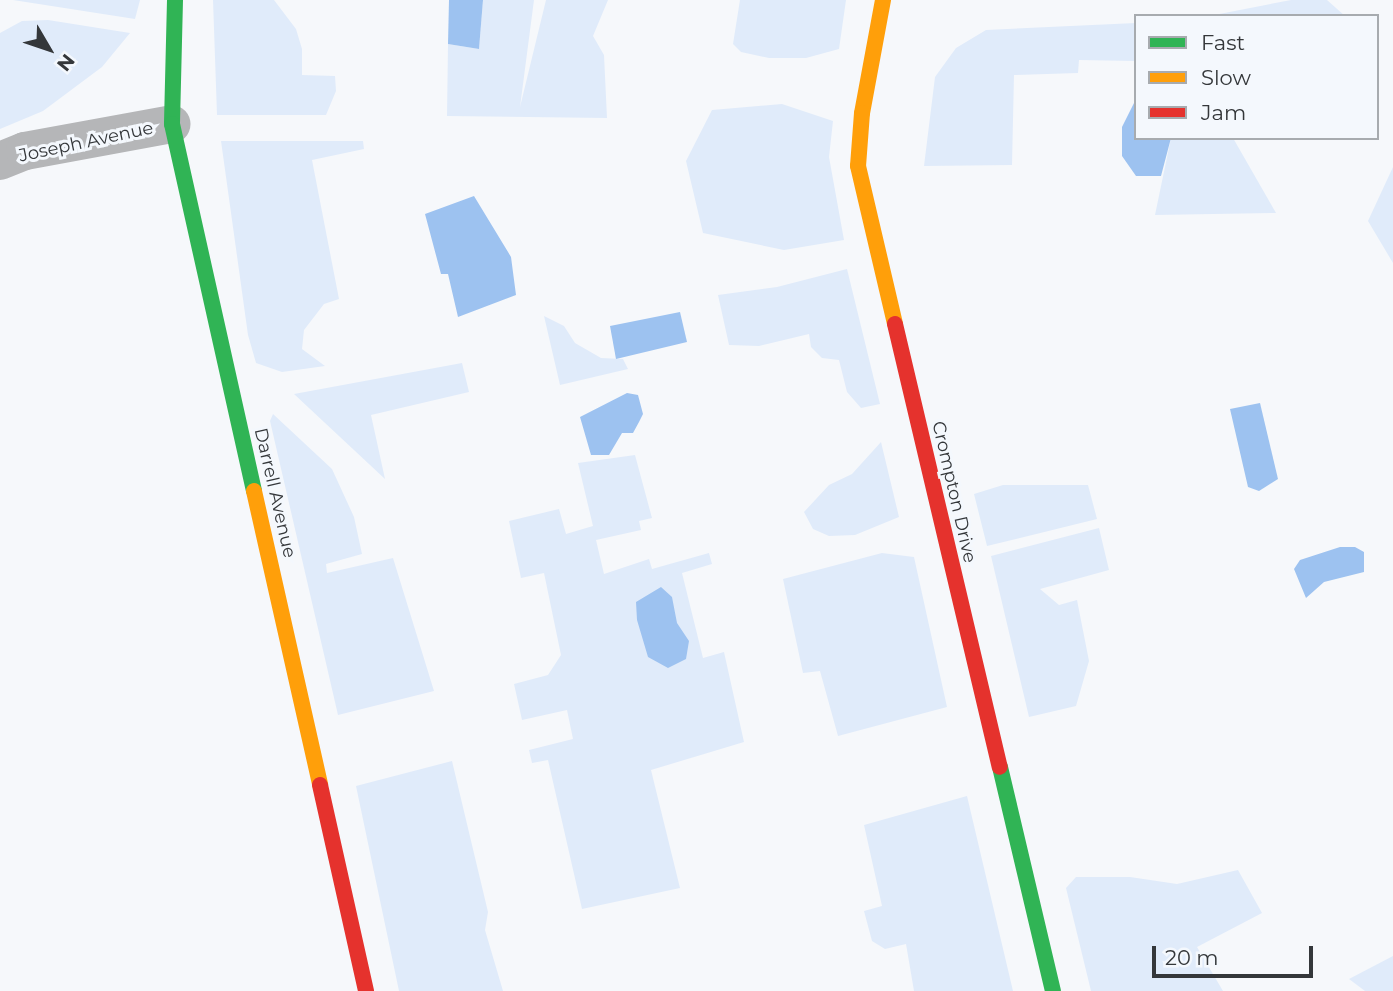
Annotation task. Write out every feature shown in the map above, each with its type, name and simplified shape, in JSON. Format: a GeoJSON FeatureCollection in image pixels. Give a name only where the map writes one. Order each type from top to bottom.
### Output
{"type":"FeatureCollection","features":[{"type":"Feature","properties":{"kind":"street","name":"Darrell Avenue"},"geometry":{"type":"LineString","coordinates":[[175,0],[173,124],[366,991]]}},
{"type":"Feature","properties":{"kind":"street","name":"Crompton Drive"},"geometry":{"type":"LineString","coordinates":[[883,0],[862,113],[858,166],[1053,991]]}},
{"type":"Feature","properties":{"kind":"street","name":"Joseph Avenue"},"geometry":{"type":"LineString","coordinates":[[0,161],[25,151],[173,124]]}},
{"type":"Feature","properties":{"kind":"shaded area"},"geometry":{"type":"Polygon","coordinates":[[[13,0],[140,0],[135,19],[13,0]]]}},
{"type":"Feature","properties":{"kind":"shaded area"},"geometry":{"type":"Polygon","coordinates":[[[213,0],[274,0],[296,29],[302,49],[302,75],[335,76],[336,91],[326,115],[217,115],[213,0]]]}},
{"type":"Feature","properties":{"kind":"shaded area"},"geometry":{"type":"Polygon","coordinates":[[[483,0],[534,0],[520,107],[546,0],[608,0],[593,36],[604,55],[607,118],[447,116],[448,44],[479,49],[483,0]]]}},
{"type":"Feature","properties":{"kind":"shaded area"},"geometry":{"type":"Polygon","coordinates":[[[740,0],[846,0],[839,49],[806,58],[769,58],[741,52],[733,44],[740,0]]]}},
{"type":"Feature","properties":{"kind":"shaded area"},"geometry":{"type":"Polygon","coordinates":[[[1291,0],[1327,0],[1343,14],[1219,14],[1291,0]]]}},
{"type":"Feature","properties":{"kind":"shaded area"},"geometry":{"type":"Polygon","coordinates":[[[48,20],[130,33],[102,67],[43,111],[0,129],[0,33],[22,21],[48,20]]]}},
{"type":"Feature","properties":{"kind":"shaded area"},"geometry":{"type":"Polygon","coordinates":[[[1134,23],[1134,61],[1079,60],[1078,73],[1014,75],[1012,165],[924,166],[935,77],[956,48],[986,30],[1134,23]]]}},
{"type":"Feature","properties":{"kind":"shaded area"},"geometry":{"type":"Polygon","coordinates":[[[782,104],[833,121],[829,157],[844,240],[784,250],[703,233],[686,161],[712,110],[782,104]]]}},
{"type":"Feature","properties":{"kind":"shaded area"},"geometry":{"type":"Polygon","coordinates":[[[1171,140],[1234,140],[1276,213],[1155,215],[1171,140]]]}},
{"type":"Feature","properties":{"kind":"shaded area"},"geometry":{"type":"Polygon","coordinates":[[[221,141],[363,141],[364,149],[312,160],[339,299],[324,304],[304,330],[302,349],[325,366],[282,372],[256,363],[248,335],[221,141]]]}},
{"type":"Feature","properties":{"kind":"shaded area"},"geometry":{"type":"Polygon","coordinates":[[[1393,167],[1393,263],[1368,221],[1393,167]]]}},
{"type":"Feature","properties":{"kind":"shaded area"},"geometry":{"type":"Polygon","coordinates":[[[847,269],[880,404],[861,408],[847,392],[839,360],[822,358],[811,347],[809,334],[759,346],[729,345],[718,295],[777,287],[847,269]]]}},
{"type":"Feature","properties":{"kind":"shaded area"},"geometry":{"type":"Polygon","coordinates":[[[544,316],[564,326],[575,343],[601,358],[623,359],[628,369],[560,385],[544,316]]]}},
{"type":"Feature","properties":{"kind":"shaded area"},"geometry":{"type":"Polygon","coordinates":[[[462,363],[469,392],[371,415],[385,479],[294,394],[462,363]]]}},
{"type":"Feature","properties":{"kind":"shaded area"},"geometry":{"type":"Polygon","coordinates":[[[273,414],[332,469],[354,517],[362,554],[326,564],[327,573],[393,558],[434,691],[338,715],[270,421],[273,414]]]}},
{"type":"Feature","properties":{"kind":"shaded area"},"geometry":{"type":"Polygon","coordinates":[[[881,442],[899,517],[855,535],[829,536],[813,529],[804,512],[829,485],[852,474],[881,442]]]}},
{"type":"Feature","properties":{"kind":"shaded area"},"geometry":{"type":"Polygon","coordinates":[[[635,455],[652,518],[639,521],[641,530],[596,540],[604,574],[649,559],[652,569],[709,553],[712,564],[682,573],[703,658],[724,652],[744,742],[651,770],[680,888],[582,909],[548,760],[532,763],[529,750],[573,739],[567,710],[522,720],[514,684],[548,675],[561,655],[544,573],[521,578],[509,521],[559,509],[566,534],[593,526],[578,463],[635,455]]]}},
{"type":"Feature","properties":{"kind":"shaded area"},"geometry":{"type":"Polygon","coordinates":[[[1003,485],[1088,485],[1097,519],[987,546],[974,494],[1003,485]]]}},
{"type":"Feature","properties":{"kind":"shaded area"},"geometry":{"type":"Polygon","coordinates":[[[1099,528],[1109,570],[1040,589],[1059,605],[1077,600],[1089,661],[1076,706],[1029,717],[991,556],[1099,528]]]}},
{"type":"Feature","properties":{"kind":"shaded area"},"geometry":{"type":"Polygon","coordinates":[[[882,553],[914,557],[947,707],[838,736],[820,671],[803,673],[783,579],[882,553]]]}},
{"type":"Feature","properties":{"kind":"shaded area"},"geometry":{"type":"Polygon","coordinates":[[[452,761],[488,912],[485,930],[503,991],[399,991],[356,786],[452,761]]]}},
{"type":"Feature","properties":{"kind":"shaded area"},"geometry":{"type":"Polygon","coordinates":[[[967,796],[1013,991],[914,991],[906,944],[885,949],[872,941],[864,911],[882,906],[864,825],[967,796]]]}},
{"type":"Feature","properties":{"kind":"shaded area"},"geometry":{"type":"Polygon","coordinates":[[[1238,870],[1262,913],[1197,947],[1223,991],[1091,991],[1066,888],[1076,877],[1130,877],[1177,884],[1238,870]]]}},
{"type":"Feature","properties":{"kind":"shaded area"},"geometry":{"type":"Polygon","coordinates":[[[1393,956],[1393,991],[1365,991],[1349,979],[1393,956]]]}},
{"type":"Feature","properties":{"kind":"water"},"geometry":{"type":"Polygon","coordinates":[[[449,0],[483,0],[479,49],[448,44],[449,0]]]}},
{"type":"Feature","properties":{"kind":"water"},"geometry":{"type":"Polygon","coordinates":[[[1134,103],[1134,140],[1170,140],[1161,176],[1136,176],[1122,156],[1122,127],[1134,103]]]}},
{"type":"Feature","properties":{"kind":"water"},"geometry":{"type":"Polygon","coordinates":[[[474,196],[511,257],[516,295],[458,317],[448,274],[441,274],[425,214],[474,196]]]}},
{"type":"Feature","properties":{"kind":"water"},"geometry":{"type":"Polygon","coordinates":[[[680,312],[687,342],[616,359],[610,326],[680,312]]]}},
{"type":"Feature","properties":{"kind":"water"},"geometry":{"type":"Polygon","coordinates":[[[627,393],[638,395],[643,414],[633,433],[622,433],[609,455],[591,455],[580,417],[627,393]]]}},
{"type":"Feature","properties":{"kind":"water"},"geometry":{"type":"Polygon","coordinates":[[[1260,403],[1278,479],[1259,491],[1248,487],[1230,409],[1260,403]]]}},
{"type":"Feature","properties":{"kind":"water"},"geometry":{"type":"Polygon","coordinates":[[[1340,547],[1355,547],[1364,552],[1364,572],[1324,582],[1306,598],[1294,569],[1300,560],[1340,547]]]}},
{"type":"Feature","properties":{"kind":"water"},"geometry":{"type":"Polygon","coordinates":[[[661,587],[672,597],[677,623],[689,641],[686,659],[668,668],[648,657],[637,620],[636,602],[661,587]]]}},
{"type":"Feature","properties":{"kind":"traffic: fast"},"geometry":{"type":"LineString","coordinates":[[175,0],[172,124],[254,491]]}},
{"type":"Feature","properties":{"kind":"traffic: fast"},"geometry":{"type":"LineString","coordinates":[[1000,767],[1053,991]]}},
{"type":"Feature","properties":{"kind":"traffic: slow"},"geometry":{"type":"LineString","coordinates":[[883,0],[862,113],[858,166],[895,324]]}},
{"type":"Feature","properties":{"kind":"traffic: slow"},"geometry":{"type":"LineString","coordinates":[[254,491],[320,785]]}},
{"type":"Feature","properties":{"kind":"traffic: jam"},"geometry":{"type":"LineString","coordinates":[[895,324],[1000,767]]}},
{"type":"Feature","properties":{"kind":"traffic: jam"},"geometry":{"type":"LineString","coordinates":[[320,785],[366,991]]}}]}
